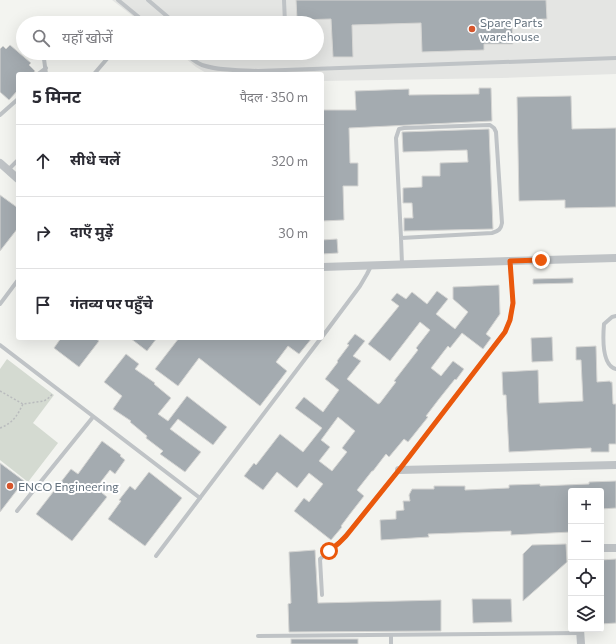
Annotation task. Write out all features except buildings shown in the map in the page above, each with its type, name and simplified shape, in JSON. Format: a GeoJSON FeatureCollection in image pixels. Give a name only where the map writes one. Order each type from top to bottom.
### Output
{"type":"FeatureCollection","features":[{"type":"Feature","properties":{"kind":"street"},"geometry":{"type":"LineString","coordinates":[[0,163],[16,177]]}},
{"type":"Feature","properties":{"kind":"street"},"geometry":{"type":"LineString","coordinates":[[324,267],[616,258]]}},
{"type":"Feature","properties":{"kind":"street"},"geometry":{"type":"LineString","coordinates":[[399,470],[616,465]]}},
{"type":"Feature","properties":{"kind":"street"},"geometry":{"type":"LineString","coordinates":[[604,548],[616,548]]}},
{"type":"Feature","properties":{"kind":"street"},"geometry":{"type":"LineString","coordinates":[[580,632],[581,644]]}},
{"type":"Feature","properties":{"kind":"lane"},"geometry":{"type":"LineString","coordinates":[[118,0],[137,16]]}},
{"type":"Feature","properties":{"kind":"lane"},"geometry":{"type":"LineString","coordinates":[[148,0],[167,16]]}},
{"type":"Feature","properties":{"kind":"lane"},"geometry":{"type":"LineString","coordinates":[[284,0],[285,16]]}},
{"type":"Feature","properties":{"kind":"lane"},"geometry":{"type":"LineString","coordinates":[[194,60],[202,65],[216,68],[258,71],[616,58]]}},
{"type":"Feature","properties":{"kind":"lane"},"geometry":{"type":"LineString","coordinates":[[44,60],[46,72]]}},
{"type":"Feature","properties":{"kind":"lane"},"geometry":{"type":"LineString","coordinates":[[96,72],[106,60]]}},
{"type":"Feature","properties":{"kind":"lane"},"geometry":{"type":"LineString","coordinates":[[41,72],[46,68]]}},
{"type":"Feature","properties":{"kind":"lane"},"geometry":{"type":"LineString","coordinates":[[0,115],[16,101]]}},
{"type":"Feature","properties":{"kind":"lane"},"geometry":{"type":"LineString","coordinates":[[401,238],[492,233],[501,229],[502,223],[496,132],[494,128],[490,125],[399,129],[396,138],[402,264]]}},
{"type":"Feature","properties":{"kind":"lane"},"geometry":{"type":"LineString","coordinates":[[8,170],[16,162]]}},
{"type":"Feature","properties":{"kind":"lane"},"geometry":{"type":"LineString","coordinates":[[322,596],[320,559],[339,543],[399,470],[505,332],[510,320],[513,303],[510,261]]}},
{"type":"Feature","properties":{"kind":"lane"},"geometry":{"type":"LineString","coordinates":[[324,334],[360,286],[371,266]]}},
{"type":"Feature","properties":{"kind":"lane"},"geometry":{"type":"LineString","coordinates":[[0,304],[16,283]]}},
{"type":"Feature","properties":{"kind":"lane"},"geometry":{"type":"LineString","coordinates":[[616,316],[612,317],[604,324],[602,340],[607,361],[613,368],[616,369]]}},
{"type":"Feature","properties":{"kind":"lane"},"geometry":{"type":"LineString","coordinates":[[156,556],[320,340]]}},
{"type":"Feature","properties":{"kind":"lane"},"geometry":{"type":"LineString","coordinates":[[0,345],[200,498]]}},
{"type":"Feature","properties":{"kind":"lane"},"geometry":{"type":"LineString","coordinates":[[17,511],[93,416]]}},
{"type":"Feature","properties":{"kind":"lane"},"geometry":{"type":"LineString","coordinates":[[258,636],[568,631]]}},
{"type":"Feature","properties":{"kind":"lane"},"geometry":{"type":"LineString","coordinates":[[391,635],[392,644]]}},
{"type":"Feature","properties":{"kind":"path"},"geometry":{"type":"LineString","coordinates":[[0,391],[23,404],[44,401],[50,397],[56,388]]}},
{"type":"Feature","properties":{"kind":"path"},"geometry":{"type":"LineString","coordinates":[[0,428],[7,425],[16,417],[23,404]]}},
{"type":"Feature","properties":{"kind":"shaded area"},"geometry":{"type":"Polygon","coordinates":[[[112,0],[616,0],[616,74],[502,78],[324,81],[324,72],[205,72],[188,60],[324,60],[324,16],[133,16],[112,0]]]}},
{"type":"Feature","properties":{"kind":"shaded area"},"geometry":{"type":"Polygon","coordinates":[[[7,359],[54,395],[33,423],[58,443],[28,482],[0,460],[0,369],[7,359]]]}},
{"type":"Feature","properties":{"kind":"place","name":"Spare Parts warehouse"},"geometry":{"type":"Point","coordinates":[472,29]}},
{"type":"Feature","properties":{"kind":"place","name":"ENCO Engineering"},"geometry":{"type":"Point","coordinates":[10,486]}},
{"type":"Feature","properties":{"kind":"route"},"geometry":{"type":"LineString","coordinates":[[329,551],[346,536],[399,470],[505,332],[510,320],[513,303],[510,261],[541,260]]}}]}
